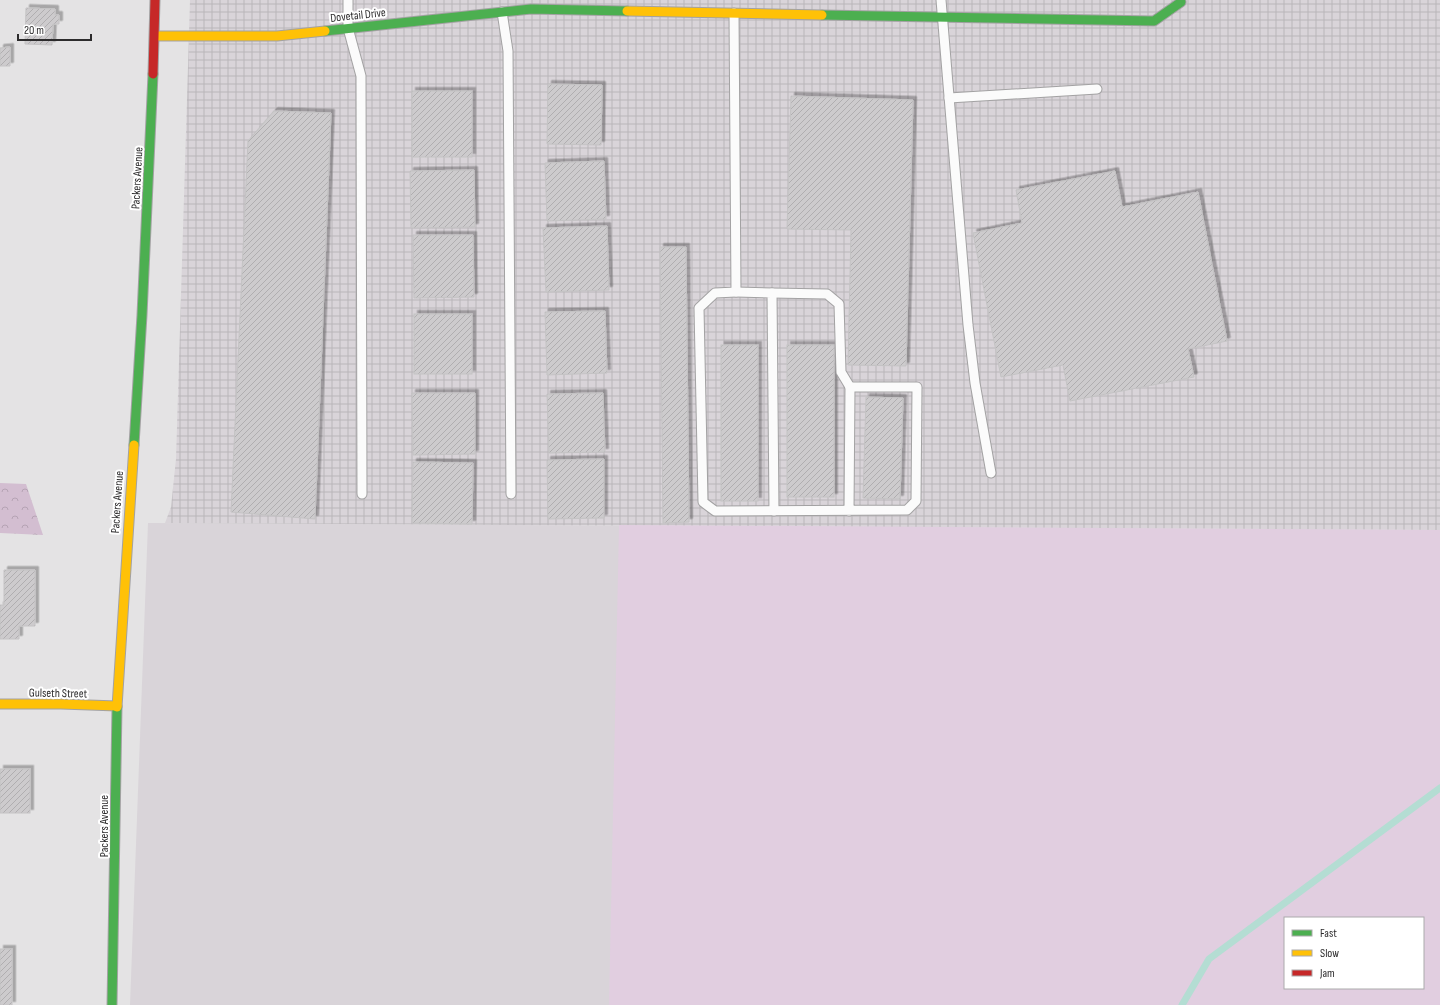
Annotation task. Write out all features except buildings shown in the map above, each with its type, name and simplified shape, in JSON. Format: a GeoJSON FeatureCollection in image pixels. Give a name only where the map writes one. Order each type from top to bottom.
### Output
{"type":"FeatureCollection","features":[{"type":"Feature","properties":{"kind":"street","name":"Packers Avenue"},"geometry":{"type":"LineString","coordinates":[[112,1005],[117,706],[142,315],[155,36],[155,0]]}},
{"type":"Feature","properties":{"kind":"street","name":"Dovetail Drive"},"geometry":{"type":"LineString","coordinates":[[155,36],[277,36],[531,9],[1154,21],[1181,2]]}},
{"type":"Feature","properties":{"kind":"street","name":"Gulseth Street"},"geometry":{"type":"LineString","coordinates":[[0,704],[117,706]]}},
{"type":"Feature","properties":{"kind":"lane"},"geometry":{"type":"LineString","coordinates":[[348,0],[348,28],[361,76],[362,494]]}},
{"type":"Feature","properties":{"kind":"lane"},"geometry":{"type":"LineString","coordinates":[[941,0],[968,325],[975,383],[991,474]]}},
{"type":"Feature","properties":{"kind":"lane"},"geometry":{"type":"LineString","coordinates":[[502,12],[508,51],[511,494]]}},
{"type":"Feature","properties":{"kind":"lane"},"geometry":{"type":"LineString","coordinates":[[734,13],[736,292]]}},
{"type":"Feature","properties":{"kind":"lane"},"geometry":{"type":"LineString","coordinates":[[949,98],[1097,89]]}},
{"type":"Feature","properties":{"kind":"lane"},"geometry":{"type":"LineString","coordinates":[[849,511],[850,387],[841,372],[839,304],[827,294],[736,292],[715,293],[699,308],[703,502],[716,512],[849,511],[907,510],[916,501],[917,387],[850,387]]}},
{"type":"Feature","properties":{"kind":"lane"},"geometry":{"type":"LineString","coordinates":[[772,293],[774,511]]}},
{"type":"Feature","properties":{"kind":"shaded area"},"geometry":{"type":"Polygon","coordinates":[[[190,0],[1440,0],[1440,530],[165,523],[171,507],[176,459],[190,0]]]}},
{"type":"Feature","properties":{"kind":"shaded area"},"geometry":{"type":"Polygon","coordinates":[[[148,523],[1440,530],[1440,1005],[130,1005],[148,523]]]}},
{"type":"Feature","properties":{"kind":"shaded area"},"geometry":{"type":"Polygon","coordinates":[[[619,525],[1440,530],[1440,1005],[609,1005],[619,525]]]}},
{"type":"Feature","properties":{"kind":"green space"},"geometry":{"type":"Polygon","coordinates":[[[0,483],[26,484],[43,535],[0,533],[0,483]]]}},
{"type":"Feature","properties":{"kind":"waterway"},"geometry":{"type":"LineString","coordinates":[[1182,1005],[1209,959],[1440,788]]}},
{"type":"Feature","properties":{"kind":"traffic: fast"},"geometry":{"type":"LineString","coordinates":[[822,15],[1154,21],[1181,2]]}},
{"type":"Feature","properties":{"kind":"traffic: fast"},"geometry":{"type":"LineString","coordinates":[[325,31],[531,9],[627,11]]}},
{"type":"Feature","properties":{"kind":"traffic: fast"},"geometry":{"type":"LineString","coordinates":[[134,445],[142,315],[153,74]]}},
{"type":"Feature","properties":{"kind":"traffic: fast"},"geometry":{"type":"LineString","coordinates":[[112,1005],[117,707]]}},
{"type":"Feature","properties":{"kind":"traffic: slow"},"geometry":{"type":"LineString","coordinates":[[627,11],[822,15]]}},
{"type":"Feature","properties":{"kind":"traffic: slow"},"geometry":{"type":"LineString","coordinates":[[155,36],[277,36],[325,31]]}},
{"type":"Feature","properties":{"kind":"traffic: slow"},"geometry":{"type":"LineString","coordinates":[[117,707],[134,445]]}},
{"type":"Feature","properties":{"kind":"traffic: slow"},"geometry":{"type":"LineString","coordinates":[[0,704],[117,706]]}},
{"type":"Feature","properties":{"kind":"traffic: jam"},"geometry":{"type":"LineString","coordinates":[[153,74],[155,0]]}}]}
